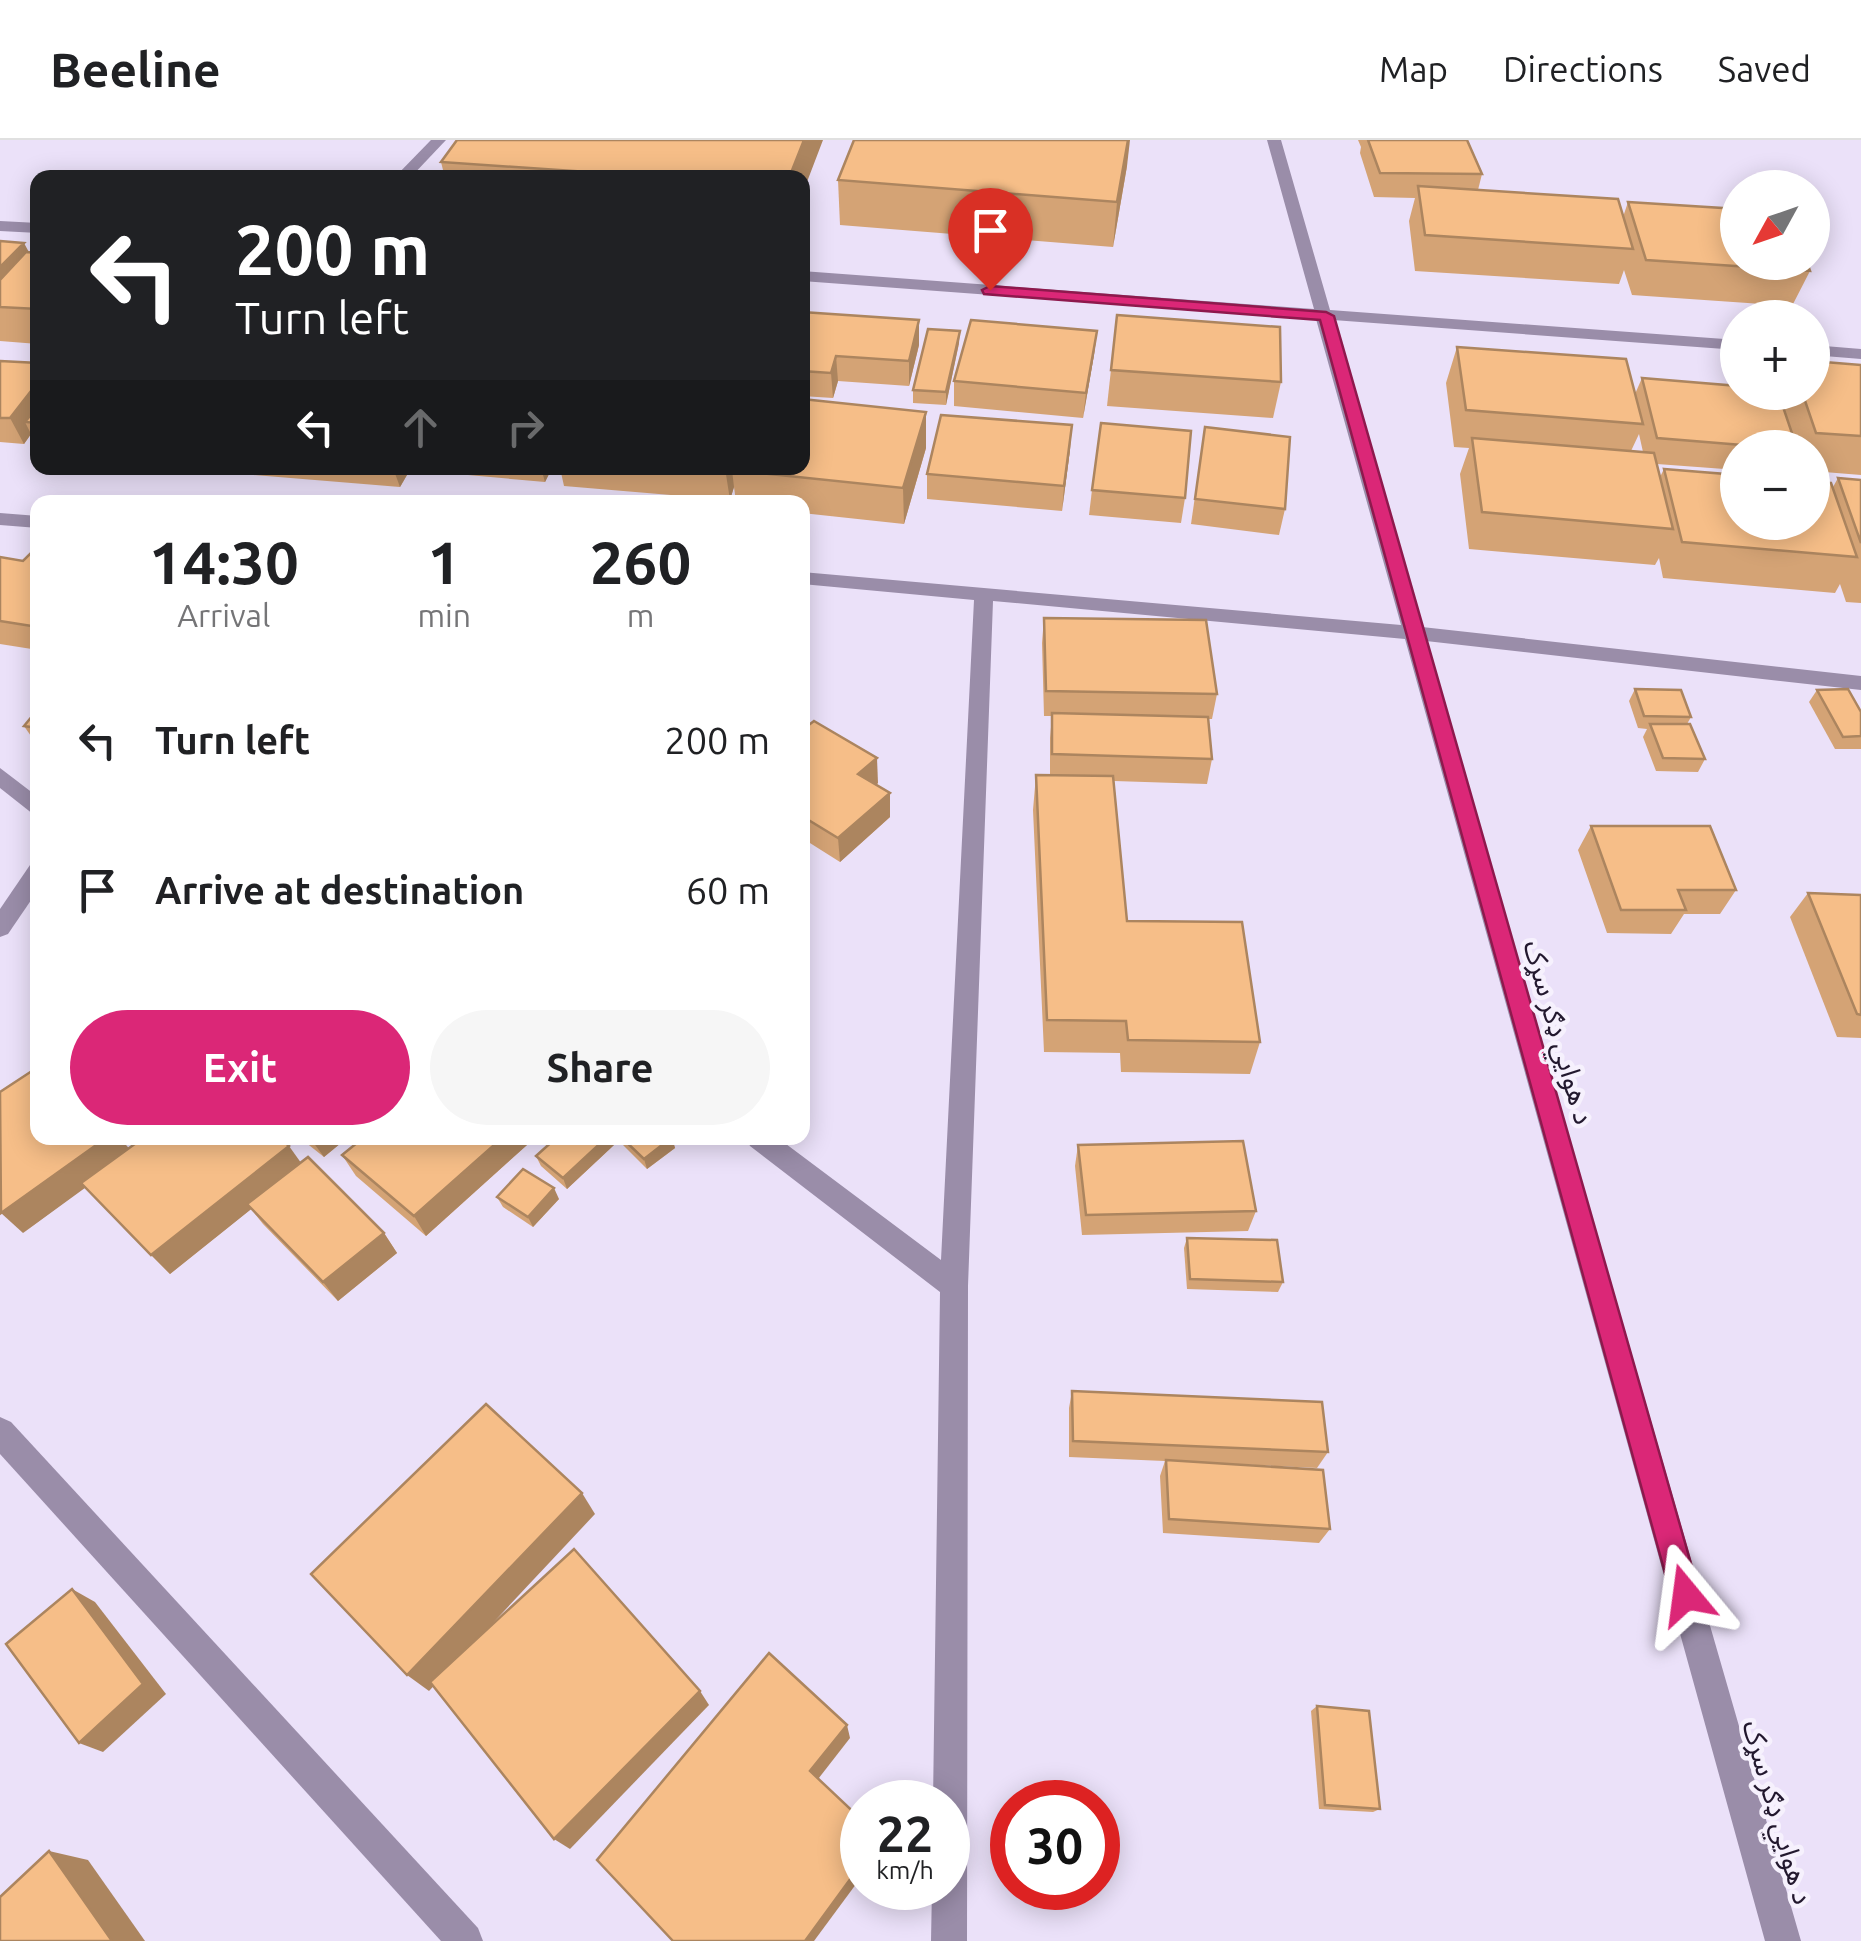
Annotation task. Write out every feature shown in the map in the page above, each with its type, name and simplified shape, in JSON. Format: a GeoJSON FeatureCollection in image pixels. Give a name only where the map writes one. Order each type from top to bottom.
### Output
{"type":"FeatureCollection","features":[{"type":"Feature","properties":{"kind":"street"},"geometry":{"type":"LineString","coordinates":[[410,170],[440,140]]}},
{"type":"Feature","properties":{"kind":"street","name":"د هوايي ډګر سړک"},"geometry":{"type":"LineString","coordinates":[[1274,140],[1783,1941]]}},
{"type":"Feature","properties":{"kind":"street"},"geometry":{"type":"LineString","coordinates":[[0,226],[30,228]]}},
{"type":"Feature","properties":{"kind":"street"},"geometry":{"type":"LineString","coordinates":[[810,277],[1720,344]]}},
{"type":"Feature","properties":{"kind":"street"},"geometry":{"type":"LineString","coordinates":[[1830,351],[1861,354]]}},
{"type":"Feature","properties":{"kind":"street"},"geometry":{"type":"LineString","coordinates":[[0,519],[30,521]]}},
{"type":"Feature","properties":{"kind":"street"},"geometry":{"type":"LineString","coordinates":[[810,579],[1415,633],[1861,683]]}},
{"type":"Feature","properties":{"kind":"street"},"geometry":{"type":"LineString","coordinates":[[949,1941],[954,1286],[984,592]]}},
{"type":"Feature","properties":{"kind":"street"},"geometry":{"type":"LineString","coordinates":[[0,776],[30,803]]}},
{"type":"Feature","properties":{"kind":"street"},"geometry":{"type":"LineString","coordinates":[[0,928],[30,882]]}},
{"type":"Feature","properties":{"kind":"street"},"geometry":{"type":"LineString","coordinates":[[768,1145],[954,1286]]}},
{"type":"Feature","properties":{"kind":"street"},"geometry":{"type":"LineString","coordinates":[[0,1432],[465,1941]]}},
{"type":"Feature","properties":{"kind":"building"},"geometry":{"type":"Polygon","coordinates":[[[457,140],[804,140],[792,170],[558,170],[441,162],[457,140]]]}},
{"type":"Feature","properties":{"kind":"building"},"geometry":{"type":"Polygon","coordinates":[[[854,140],[1128,140],[1117,202],[838,180],[854,140]]]}},
{"type":"Feature","properties":{"kind":"building"},"geometry":{"type":"Polygon","coordinates":[[[1368,140],[1467,140],[1482,174],[1380,173],[1368,140]]]}},
{"type":"Feature","properties":{"kind":"building"},"geometry":{"type":"Polygon","coordinates":[[[1418,186],[1618,199],[1633,249],[1425,235],[1418,186]]]}},
{"type":"Feature","properties":{"kind":"building"},"geometry":{"type":"Polygon","coordinates":[[[1628,202],[1720,208],[1720,265],[1646,260],[1628,202]]]}},
{"type":"Feature","properties":{"kind":"building"},"geometry":{"type":"Polygon","coordinates":[[[0,241],[24,243],[0,267],[0,241]]]}},
{"type":"Feature","properties":{"kind":"building"},"geometry":{"type":"Polygon","coordinates":[[[30,252],[30,309],[0,307],[0,280],[30,252]]]}},
{"type":"Feature","properties":{"kind":"building"},"geometry":{"type":"Polygon","coordinates":[[[810,313],[919,320],[909,361],[836,356],[831,373],[810,372],[810,313]]]}},
{"type":"Feature","properties":{"kind":"building"},"geometry":{"type":"Polygon","coordinates":[[[1117,315],[1280,327],[1281,382],[1111,370],[1117,315]]]}},
{"type":"Feature","properties":{"kind":"building"},"geometry":{"type":"Polygon","coordinates":[[[971,320],[1097,331],[1086,393],[954,381],[971,320]]]}},
{"type":"Feature","properties":{"kind":"building"},"geometry":{"type":"Polygon","coordinates":[[[928,329],[960,331],[946,392],[913,390],[928,329]]]}},
{"type":"Feature","properties":{"kind":"building"},"geometry":{"type":"Polygon","coordinates":[[[1457,347],[1626,359],[1643,424],[1466,410],[1457,347]]]}},
{"type":"Feature","properties":{"kind":"building"},"geometry":{"type":"Polygon","coordinates":[[[0,361],[30,363],[30,392],[10,418],[0,418],[0,361]]]}},
{"type":"Feature","properties":{"kind":"building"},"geometry":{"type":"Polygon","coordinates":[[[1830,362],[1861,365],[1861,436],[1815,430],[1808,410],[1830,410],[1830,362]]]}},
{"type":"Feature","properties":{"kind":"building"},"geometry":{"type":"Polygon","coordinates":[[[1642,378],[1720,384],[1720,410],[1784,410],[1791,430],[1720,430],[1720,443],[1657,438],[1642,378]]]}},
{"type":"Feature","properties":{"kind":"building"},"geometry":{"type":"Polygon","coordinates":[[[810,400],[926,412],[903,488],[780,475],[810,475],[810,400]]]}},
{"type":"Feature","properties":{"kind":"building"},"geometry":{"type":"Polygon","coordinates":[[[941,415],[1072,425],[1064,486],[927,474],[941,415]]]}},
{"type":"Feature","properties":{"kind":"building"},"geometry":{"type":"Polygon","coordinates":[[[1101,423],[1191,431],[1185,498],[1092,490],[1101,423]]]}},
{"type":"Feature","properties":{"kind":"building"},"geometry":{"type":"Polygon","coordinates":[[[1205,427],[1290,437],[1285,509],[1195,499],[1205,427]]]}},
{"type":"Feature","properties":{"kind":"building"},"geometry":{"type":"Polygon","coordinates":[[[1472,438],[1654,453],[1673,529],[1482,512],[1472,438]]]}},
{"type":"Feature","properties":{"kind":"building"},"geometry":{"type":"Polygon","coordinates":[[[1664,469],[1720,474],[1720,540],[1830,540],[1831,483],[1857,557],[1682,542],[1664,469]]]}},
{"type":"Feature","properties":{"kind":"building"},"geometry":{"type":"Polygon","coordinates":[[[1838,478],[1861,480],[1861,543],[1838,478]]]}},
{"type":"Feature","properties":{"kind":"building"},"geometry":{"type":"Polygon","coordinates":[[[30,554],[30,626],[0,621],[0,557],[23,561],[30,554]]]}},
{"type":"Feature","properties":{"kind":"building"},"geometry":{"type":"Polygon","coordinates":[[[1044,618],[1206,620],[1217,694],[1046,691],[1044,618]]]}},
{"type":"Feature","properties":{"kind":"building"},"geometry":{"type":"Polygon","coordinates":[[[1635,689],[1681,690],[1691,717],[1644,716],[1635,689]]]}},
{"type":"Feature","properties":{"kind":"building"},"geometry":{"type":"Polygon","coordinates":[[[1848,689],[1861,712],[1861,736],[1843,737],[1817,690],[1848,689]]]}},
{"type":"Feature","properties":{"kind":"building"},"geometry":{"type":"Polygon","coordinates":[[[1052,713],[1208,717],[1212,759],[1052,754],[1052,713]]]}},
{"type":"Feature","properties":{"kind":"building"},"geometry":{"type":"Polygon","coordinates":[[[814,721],[877,758],[858,774],[890,793],[838,838],[810,821],[810,724],[814,721]]]}},
{"type":"Feature","properties":{"kind":"building"},"geometry":{"type":"Polygon","coordinates":[[[1650,724],[1690,724],[1705,759],[1663,758],[1650,724]]]}},
{"type":"Feature","properties":{"kind":"building"},"geometry":{"type":"Polygon","coordinates":[[[1036,775],[1113,776],[1127,921],[1242,922],[1260,1042],[1128,1040],[1126,1021],[1047,1020],[1036,775]]]}},
{"type":"Feature","properties":{"kind":"building"},"geometry":{"type":"Polygon","coordinates":[[[1591,826],[1710,826],[1736,890],[1678,890],[1686,910],[1621,910],[1591,826]]]}},
{"type":"Feature","properties":{"kind":"building"},"geometry":{"type":"Polygon","coordinates":[[[1808,893],[1861,895],[1861,1015],[1857,1014],[1808,893]]]}},
{"type":"Feature","properties":{"kind":"building"},"geometry":{"type":"Polygon","coordinates":[[[30,1072],[30,1145],[96,1145],[1,1213],[0,1092],[30,1072]]]}},
{"type":"Feature","properties":{"kind":"building"},"geometry":{"type":"Polygon","coordinates":[[[1243,1141],[1256,1211],[1086,1215],[1078,1145],[1243,1141]]]}},
{"type":"Feature","properties":{"kind":"building"},"geometry":{"type":"Polygon","coordinates":[[[133,1145],[289,1146],[151,1255],[81,1183],[133,1145]]]}},
{"type":"Feature","properties":{"kind":"building"},"geometry":{"type":"Polygon","coordinates":[[[354,1145],[494,1145],[414,1216],[342,1155],[354,1145]]]}},
{"type":"Feature","properties":{"kind":"building"},"geometry":{"type":"Polygon","coordinates":[[[548,1145],[598,1145],[563,1178],[536,1156],[548,1145]]]}},
{"type":"Feature","properties":{"kind":"building"},"geometry":{"type":"Polygon","coordinates":[[[629,1145],[662,1145],[644,1159],[629,1145]]]}},
{"type":"Feature","properties":{"kind":"building"},"geometry":{"type":"Polygon","coordinates":[[[308,1157],[384,1233],[323,1282],[247,1204],[308,1157]]]}},
{"type":"Feature","properties":{"kind":"building"},"geometry":{"type":"Polygon","coordinates":[[[523,1169],[554,1188],[528,1217],[497,1197],[523,1169]]]}},
{"type":"Feature","properties":{"kind":"building"},"geometry":{"type":"Polygon","coordinates":[[[1187,1238],[1277,1240],[1283,1282],[1190,1279],[1187,1238]]]}},
{"type":"Feature","properties":{"kind":"building"},"geometry":{"type":"Polygon","coordinates":[[[1072,1391],[1322,1402],[1328,1452],[1073,1441],[1072,1391]]]}},
{"type":"Feature","properties":{"kind":"building"},"geometry":{"type":"Polygon","coordinates":[[[486,1404],[582,1493],[407,1675],[311,1574],[486,1404]]]}},
{"type":"Feature","properties":{"kind":"building"},"geometry":{"type":"Polygon","coordinates":[[[1166,1460],[1323,1470],[1330,1529],[1169,1519],[1166,1460]]]}},
{"type":"Feature","properties":{"kind":"building"},"geometry":{"type":"Polygon","coordinates":[[[574,1549],[700,1691],[554,1839],[430,1682],[574,1549]]]}},
{"type":"Feature","properties":{"kind":"building"},"geometry":{"type":"Polygon","coordinates":[[[72,1589],[143,1684],[79,1743],[6,1644],[72,1589]]]}},
{"type":"Feature","properties":{"kind":"building"},"geometry":{"type":"Polygon","coordinates":[[[769,1653],[847,1725],[810,1771],[840,1799],[840,1893],[805,1941],[673,1941],[597,1860],[769,1653]]]}},
{"type":"Feature","properties":{"kind":"building"},"geometry":{"type":"Polygon","coordinates":[[[1317,1706],[1369,1711],[1380,1809],[1325,1805],[1317,1706]]]}},
{"type":"Feature","properties":{"kind":"building"},"geometry":{"type":"Polygon","coordinates":[[[49,1851],[112,1941],[0,1941],[0,1897],[49,1851]]]}},
{"type":"Feature","properties":{"kind":"route"},"geometry":{"type":"LineString","coordinates":[[990,290],[1326,316],[1686,1595]]}}]}
